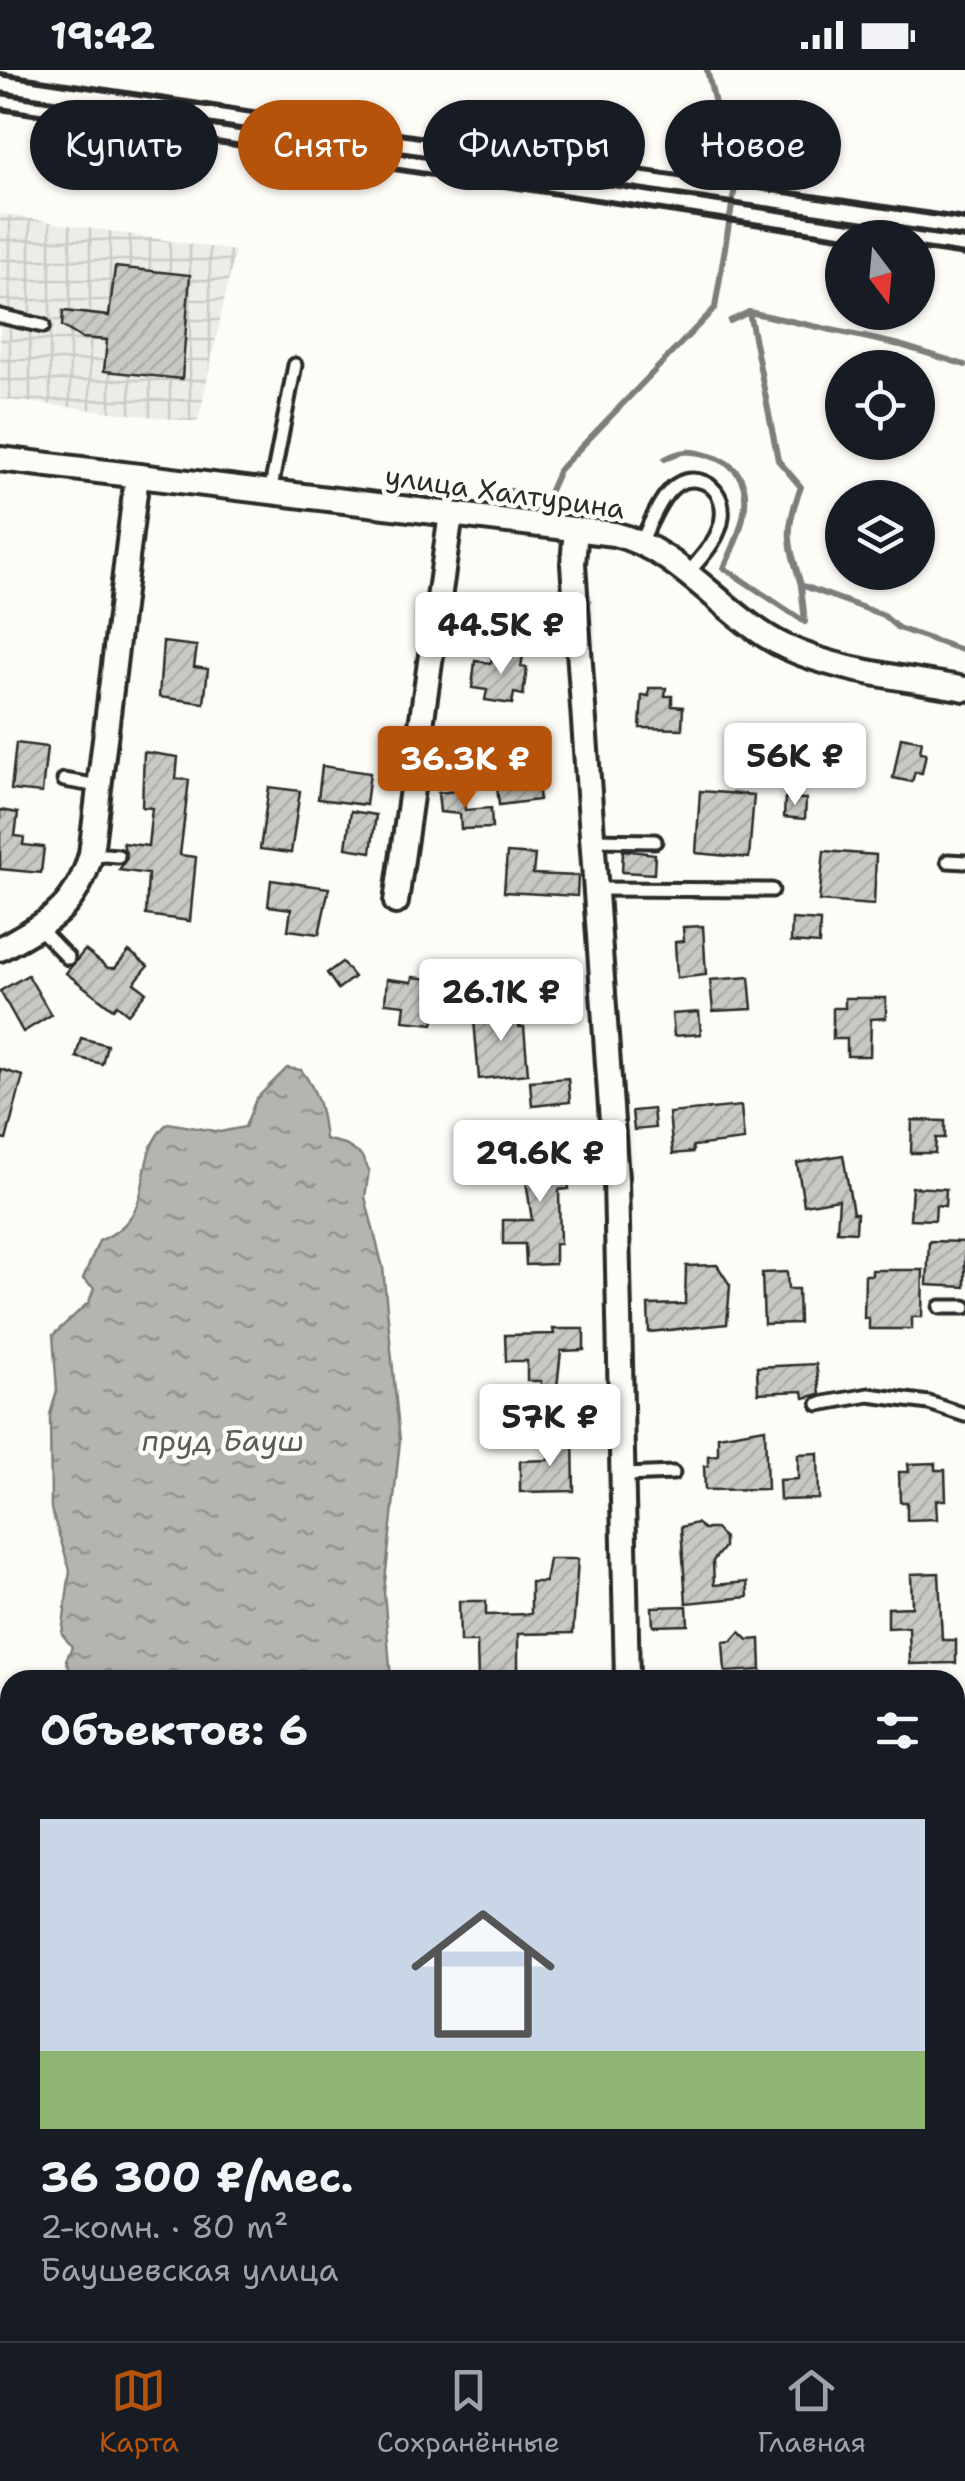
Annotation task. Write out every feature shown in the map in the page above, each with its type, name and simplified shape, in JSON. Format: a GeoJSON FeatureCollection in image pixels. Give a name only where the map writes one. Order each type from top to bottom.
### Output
{"type":"FeatureCollection","features":[{"type":"Feature","properties":{"kind":"street","name":"улица Халтурина"},"geometry":{"type":"LineString","coordinates":[[0,459],[576,529],[641,542],[786,647],[814,657],[965,689]]}},
{"type":"Feature","properties":{"kind":"street"},"geometry":{"type":"LineString","coordinates":[[0,948],[72,902],[91,854],[137,476]]}},
{"type":"Feature","properties":{"kind":"street"},"geometry":{"type":"LineString","coordinates":[[396,902],[451,514]]}},
{"type":"Feature","properties":{"kind":"street"},"geometry":{"type":"LineString","coordinates":[[576,529],[573,564],[616,1178],[626,1475],[627,1670]]}},
{"type":"Feature","properties":{"kind":"lane"},"geometry":{"type":"LineString","coordinates":[[0,316],[43,326]]}},
{"type":"Feature","properties":{"kind":"lane"},"geometry":{"type":"LineString","coordinates":[[270,493],[295,364]]}},
{"type":"Feature","properties":{"kind":"lane"},"geometry":{"type":"LineString","coordinates":[[641,542],[668,492],[684,480],[700,479],[713,487],[722,503],[722,520],[714,540],[686,576]]}},
{"type":"Feature","properties":{"kind":"lane"},"geometry":{"type":"LineString","coordinates":[[64,780],[99,786]]}},
{"type":"Feature","properties":{"kind":"lane"},"geometry":{"type":"LineString","coordinates":[[592,840],[655,840]]}},
{"type":"Feature","properties":{"kind":"lane"},"geometry":{"type":"LineString","coordinates":[[91,854],[118,856]]}},
{"type":"Feature","properties":{"kind":"lane"},"geometry":{"type":"LineString","coordinates":[[948,861],[965,862]]}},
{"type":"Feature","properties":{"kind":"lane"},"geometry":{"type":"LineString","coordinates":[[596,888],[772,890]]}},
{"type":"Feature","properties":{"kind":"lane"},"geometry":{"type":"LineString","coordinates":[[38,927],[68,958]]}},
{"type":"Feature","properties":{"kind":"lane"},"geometry":{"type":"LineString","coordinates":[[940,1307],[965,1307]]}},
{"type":"Feature","properties":{"kind":"lane"},"geometry":{"type":"LineString","coordinates":[[819,1404],[869,1394],[928,1403],[965,1416]]}},
{"type":"Feature","properties":{"kind":"lane"},"geometry":{"type":"LineString","coordinates":[[626,1475],[674,1473]]}},
{"type":"Feature","properties":{"kind":"shaded area"},"geometry":{"type":"Polygon","coordinates":[[[0,214],[235,251],[198,422],[0,399],[0,214]]]}},
{"type":"Feature","properties":{"kind":"water","name":"пруд Бауш"},"geometry":{"type":"Polygon","coordinates":[[[287,1068],[301,1070],[316,1095],[325,1139],[344,1144],[361,1155],[369,1170],[365,1197],[383,1268],[400,1441],[384,1591],[390,1670],[70,1670],[66,1660],[72,1647],[62,1634],[70,1570],[51,1509],[50,1415],[57,1390],[53,1335],[89,1302],[94,1288],[83,1279],[99,1241],[131,1216],[139,1201],[149,1153],[168,1123],[220,1132],[245,1127],[256,1099],[287,1068]]]}},
{"type":"Feature","properties":{"kind":"building"},"geometry":{"type":"Polygon","coordinates":[[[115,267],[190,275],[182,379],[104,371],[107,340],[81,338],[62,326],[63,311],[109,316],[115,267]]]}},
{"type":"Feature","properties":{"kind":"building"},"geometry":{"type":"Polygon","coordinates":[[[163,642],[197,646],[194,667],[208,669],[204,703],[159,697],[163,642]]]}},
{"type":"Feature","properties":{"kind":"building"},"geometry":{"type":"Polygon","coordinates":[[[493,652],[523,656],[521,667],[527,668],[523,695],[514,693],[512,704],[485,700],[487,690],[472,688],[475,661],[491,663],[493,652]]]}},
{"type":"Feature","properties":{"kind":"building"},"geometry":{"type":"Polygon","coordinates":[[[649,688],[666,688],[665,696],[672,696],[672,706],[683,707],[682,729],[640,728],[642,695],[649,696],[649,688]]]}},
{"type":"Feature","properties":{"kind":"building"},"geometry":{"type":"Polygon","coordinates":[[[901,737],[922,741],[920,752],[926,753],[922,773],[915,772],[912,782],[893,778],[901,737]]]}},
{"type":"Feature","properties":{"kind":"building"},"geometry":{"type":"Polygon","coordinates":[[[16,743],[47,747],[42,793],[11,790],[16,743]]]}},
{"type":"Feature","properties":{"kind":"building"},"geometry":{"type":"Polygon","coordinates":[[[144,752],[178,757],[176,779],[189,780],[180,855],[196,857],[190,921],[146,915],[148,874],[119,870],[127,858],[123,843],[148,846],[152,808],[142,807],[144,752]]]}},
{"type":"Feature","properties":{"kind":"building"},"geometry":{"type":"Polygon","coordinates":[[[533,764],[540,769],[539,800],[499,805],[496,777],[501,766],[533,764]]]}},
{"type":"Feature","properties":{"kind":"building"},"geometry":{"type":"Polygon","coordinates":[[[322,766],[370,773],[366,805],[318,799],[322,766]]]}},
{"type":"Feature","properties":{"kind":"building"},"geometry":{"type":"Polygon","coordinates":[[[269,787],[300,791],[291,853],[260,849],[269,787]]]}},
{"type":"Feature","properties":{"kind":"building"},"geometry":{"type":"Polygon","coordinates":[[[463,790],[465,810],[491,808],[492,828],[461,829],[460,814],[440,812],[438,793],[463,790]]]}},
{"type":"Feature","properties":{"kind":"building"},"geometry":{"type":"Polygon","coordinates":[[[700,791],[754,795],[749,858],[696,853],[700,791]]]}},
{"type":"Feature","properties":{"kind":"building"},"geometry":{"type":"Polygon","coordinates":[[[785,798],[806,799],[805,819],[784,817],[785,798]]]}},
{"type":"Feature","properties":{"kind":"building"},"geometry":{"type":"Polygon","coordinates":[[[0,810],[18,813],[15,836],[24,837],[23,845],[44,847],[41,873],[0,869],[0,810]]]}},
{"type":"Feature","properties":{"kind":"building"},"geometry":{"type":"Polygon","coordinates":[[[351,811],[376,815],[371,852],[346,848],[351,811]]]}},
{"type":"Feature","properties":{"kind":"building"},"geometry":{"type":"Polygon","coordinates":[[[623,850],[655,854],[654,874],[622,872],[623,850]]]}},
{"type":"Feature","properties":{"kind":"building"},"geometry":{"type":"Polygon","coordinates":[[[824,851],[876,855],[874,905],[819,901],[824,851]]]}},
{"type":"Feature","properties":{"kind":"building"},"geometry":{"type":"Polygon","coordinates":[[[507,853],[535,855],[533,874],[578,876],[577,896],[504,892],[507,853]]]}},
{"type":"Feature","properties":{"kind":"building"},"geometry":{"type":"Polygon","coordinates":[[[271,880],[329,888],[319,934],[288,930],[291,909],[268,906],[271,880]]]}},
{"type":"Feature","properties":{"kind":"building"},"geometry":{"type":"Polygon","coordinates":[[[792,919],[820,921],[819,944],[791,942],[792,919]]]}},
{"type":"Feature","properties":{"kind":"building"},"geometry":{"type":"Polygon","coordinates":[[[703,926],[706,975],[677,978],[675,942],[684,941],[683,927],[703,926]]]}},
{"type":"Feature","properties":{"kind":"building"},"geometry":{"type":"Polygon","coordinates":[[[85,950],[108,968],[115,968],[129,951],[148,966],[134,983],[146,992],[128,1014],[117,1005],[113,1009],[66,973],[85,950]]]}},
{"type":"Feature","properties":{"kind":"building"},"geometry":{"type":"Polygon","coordinates":[[[342,962],[354,977],[338,989],[327,973],[342,962]]]}},
{"type":"Feature","properties":{"kind":"building"},"geometry":{"type":"Polygon","coordinates":[[[28,975],[51,1015],[23,1032],[0,991],[28,975]]]}},
{"type":"Feature","properties":{"kind":"building"},"geometry":{"type":"Polygon","coordinates":[[[413,977],[439,980],[438,985],[444,985],[433,1024],[403,1021],[405,1005],[385,1003],[387,979],[412,982],[413,977]]]}},
{"type":"Feature","properties":{"kind":"building"},"geometry":{"type":"Polygon","coordinates":[[[749,977],[752,1009],[713,1011],[710,980],[749,977]]]}},
{"type":"Feature","properties":{"kind":"building"},"geometry":{"type":"Polygon","coordinates":[[[845,998],[886,998],[886,1018],[871,1019],[870,1056],[847,1056],[847,1039],[833,1039],[833,1008],[845,1008],[845,998]]]}},
{"type":"Feature","properties":{"kind":"building"},"geometry":{"type":"Polygon","coordinates":[[[515,1006],[519,1027],[524,1027],[528,1074],[479,1079],[474,1019],[488,1017],[487,1008],[515,1006]]]}},
{"type":"Feature","properties":{"kind":"building"},"geometry":{"type":"Polygon","coordinates":[[[699,1012],[701,1034],[674,1036],[672,1014],[699,1012]]]}},
{"type":"Feature","properties":{"kind":"building"},"geometry":{"type":"Polygon","coordinates":[[[81,1038],[107,1045],[102,1064],[76,1057],[81,1038]]]}},
{"type":"Feature","properties":{"kind":"building"},"geometry":{"type":"Polygon","coordinates":[[[0,1069],[23,1076],[6,1140],[0,1139],[0,1069]]]}},
{"type":"Feature","properties":{"kind":"building"},"geometry":{"type":"Polygon","coordinates":[[[568,1078],[570,1102],[532,1106],[530,1081],[568,1078]]]}},
{"type":"Feature","properties":{"kind":"building"},"geometry":{"type":"Polygon","coordinates":[[[741,1106],[744,1140],[693,1146],[693,1152],[673,1154],[669,1113],[741,1106]]]}},
{"type":"Feature","properties":{"kind":"building"},"geometry":{"type":"Polygon","coordinates":[[[653,1109],[655,1128],[634,1130],[632,1111],[653,1109]]]}},
{"type":"Feature","properties":{"kind":"building"},"geometry":{"type":"Polygon","coordinates":[[[912,1120],[945,1121],[945,1138],[936,1138],[935,1153],[911,1153],[912,1120]]]}},
{"type":"Feature","properties":{"kind":"building"},"geometry":{"type":"Polygon","coordinates":[[[550,1146],[551,1152],[565,1150],[569,1189],[559,1190],[560,1244],[555,1244],[555,1264],[526,1265],[525,1244],[503,1244],[503,1220],[532,1220],[521,1148],[550,1146]]]}},
{"type":"Feature","properties":{"kind":"building"},"geometry":{"type":"Polygon","coordinates":[[[843,1155],[853,1213],[857,1213],[856,1232],[837,1231],[839,1199],[804,1205],[797,1163],[843,1155]]]}},
{"type":"Feature","properties":{"kind":"building"},"geometry":{"type":"Polygon","coordinates":[[[912,1187],[946,1189],[945,1206],[936,1205],[935,1220],[910,1219],[912,1187]]]}},
{"type":"Feature","properties":{"kind":"building"},"geometry":{"type":"Polygon","coordinates":[[[929,1241],[965,1242],[965,1287],[927,1285],[929,1241]]]}},
{"type":"Feature","properties":{"kind":"building"},"geometry":{"type":"Polygon","coordinates":[[[717,1265],[730,1285],[727,1324],[649,1332],[648,1305],[685,1304],[686,1266],[717,1265]]]}},
{"type":"Feature","properties":{"kind":"building"},"geometry":{"type":"Polygon","coordinates":[[[872,1270],[923,1270],[922,1317],[912,1317],[912,1329],[869,1329],[869,1318],[864,1318],[865,1275],[872,1275],[872,1270]]]}},
{"type":"Feature","properties":{"kind":"building"},"geometry":{"type":"Polygon","coordinates":[[[787,1272],[788,1289],[798,1289],[799,1323],[764,1324],[762,1273],[787,1272]]]}},
{"type":"Feature","properties":{"kind":"building"},"geometry":{"type":"Polygon","coordinates":[[[553,1329],[584,1329],[584,1350],[561,1351],[557,1387],[541,1388],[541,1381],[527,1381],[527,1361],[506,1361],[505,1335],[554,1334],[553,1329]]]}},
{"type":"Feature","properties":{"kind":"building"},"geometry":{"type":"Polygon","coordinates":[[[816,1364],[820,1394],[804,1398],[803,1391],[758,1393],[757,1367],[816,1364]]]}},
{"type":"Feature","properties":{"kind":"building"},"geometry":{"type":"Polygon","coordinates":[[[765,1428],[767,1489],[705,1490],[704,1466],[708,1466],[708,1456],[718,1455],[718,1436],[765,1428]]]}},
{"type":"Feature","properties":{"kind":"building"},"geometry":{"type":"Polygon","coordinates":[[[549,1438],[573,1438],[574,1491],[520,1492],[520,1461],[549,1460],[549,1438]]]}},
{"type":"Feature","properties":{"kind":"building"},"geometry":{"type":"Polygon","coordinates":[[[818,1453],[819,1499],[780,1500],[779,1480],[798,1479],[798,1454],[818,1453]]]}},
{"type":"Feature","properties":{"kind":"building"},"geometry":{"type":"Polygon","coordinates":[[[935,1463],[935,1470],[945,1470],[946,1500],[936,1500],[937,1519],[907,1520],[907,1502],[900,1502],[899,1472],[909,1472],[908,1464],[935,1463]]]}},
{"type":"Feature","properties":{"kind":"building"},"geometry":{"type":"Polygon","coordinates":[[[696,1523],[704,1529],[716,1529],[724,1538],[724,1547],[713,1561],[714,1585],[747,1582],[748,1597],[686,1603],[681,1527],[696,1523]]]}},
{"type":"Feature","properties":{"kind":"building"},"geometry":{"type":"Polygon","coordinates":[[[549,1559],[578,1559],[573,1633],[518,1634],[518,1670],[478,1670],[477,1642],[460,1642],[459,1601],[486,1601],[486,1615],[531,1614],[531,1582],[545,1582],[549,1559]]]}},
{"type":"Feature","properties":{"kind":"building"},"geometry":{"type":"Polygon","coordinates":[[[939,1573],[942,1640],[956,1640],[956,1663],[910,1664],[909,1627],[888,1628],[888,1608],[912,1607],[911,1574],[939,1573]]]}},
{"type":"Feature","properties":{"kind":"building"},"geometry":{"type":"Polygon","coordinates":[[[687,1606],[688,1625],[653,1626],[652,1607],[687,1606]]]}},
{"type":"Feature","properties":{"kind":"building"},"geometry":{"type":"Polygon","coordinates":[[[740,1632],[748,1640],[760,1639],[761,1670],[725,1670],[723,1642],[732,1641],[740,1632]]]}},
{"type":"Feature","properties":{"kind":"waterway"},"geometry":{"type":"LineString","coordinates":[[492,489],[548,495],[559,470],[715,308],[740,157],[723,137],[707,70]]}},
{"type":"Feature","properties":{"kind":"waterway"},"geometry":{"type":"LineString","coordinates":[[749,312],[900,345],[965,365]]}},
{"type":"Feature","properties":{"kind":"waterway"},"geometry":{"type":"LineString","coordinates":[[730,321],[749,312],[778,460],[801,487],[790,536],[801,585],[883,615],[898,628],[965,651]]}},
{"type":"Feature","properties":{"kind":"waterway"},"geometry":{"type":"LineString","coordinates":[[665,459],[697,453],[728,464],[739,475],[744,488],[743,520],[724,568],[805,622],[801,586]]}},
{"type":"Feature","properties":{"kind":"railway"},"geometry":{"type":"LineString","coordinates":[[0,74],[965,219]]}},
{"type":"Feature","properties":{"kind":"railway"},"geometry":{"type":"LineString","coordinates":[[0,93],[965,238]]}},
{"type":"Feature","properties":{"kind":"railway"},"geometry":{"type":"LineString","coordinates":[[0,109],[825,235]]}},
{"type":"Feature","properties":{"kind":"railway"},"geometry":{"type":"LineString","coordinates":[[935,251],[965,255]]}}]}
